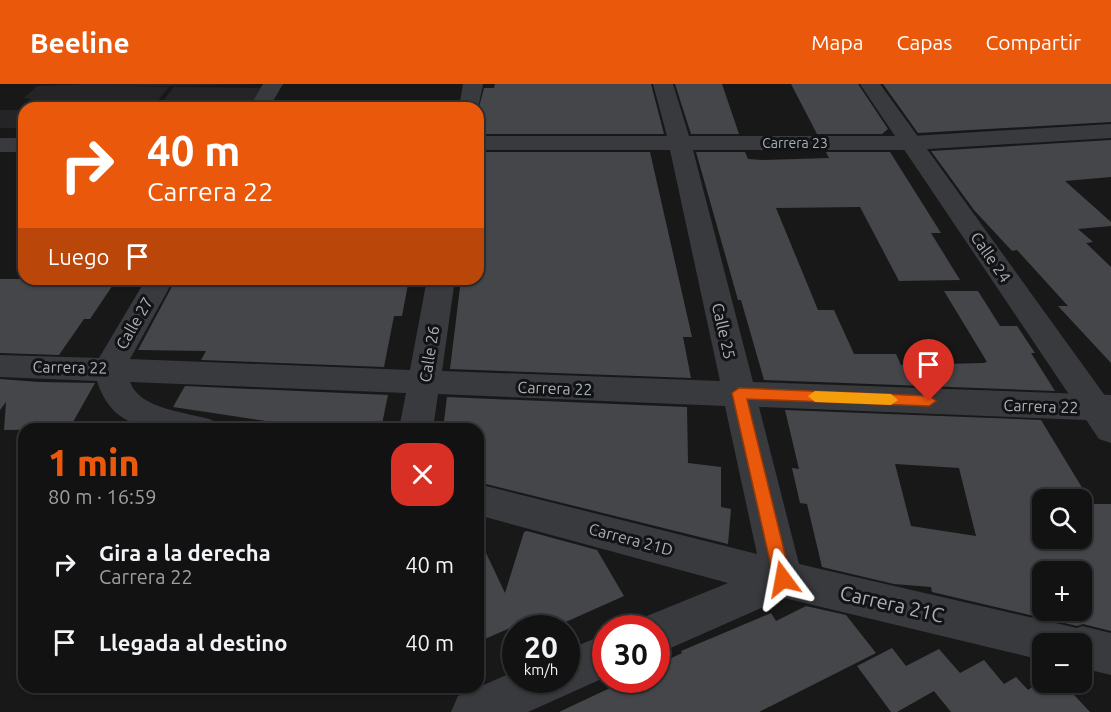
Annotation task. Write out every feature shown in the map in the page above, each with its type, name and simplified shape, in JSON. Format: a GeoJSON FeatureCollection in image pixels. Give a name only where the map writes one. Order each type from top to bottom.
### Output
{"type":"FeatureCollection","features":[{"type":"Feature","properties":{"kind":"street"},"geometry":{"type":"LineString","coordinates":[[262,102],[273,84]]}},
{"type":"Feature","properties":{"kind":"street"},"geometry":{"type":"LineString","coordinates":[[470,102],[472,84]]}},
{"type":"Feature","properties":{"kind":"street","name":"Calle 25"},"geometry":{"type":"LineString","coordinates":[[663,84],[680,142],[783,579]]}},
{"type":"Feature","properties":{"kind":"street","name":"Calle 24"},"geometry":{"type":"LineString","coordinates":[[870,84],[1106,415]]}},
{"type":"Feature","properties":{"kind":"street","name":"Carrera 23"},"geometry":{"type":"LineString","coordinates":[[484,143],[912,143],[1111,131]]}},
{"type":"Feature","properties":{"kind":"street"},"geometry":{"type":"LineString","coordinates":[[0,145],[18,145]]}},
{"type":"Feature","properties":{"kind":"street","name":"Calle 27"},"geometry":{"type":"LineString","coordinates":[[109,368],[157,285]]}},
{"type":"Feature","properties":{"kind":"street","name":"Calle 26"},"geometry":{"type":"LineString","coordinates":[[417,423],[440,285]]}},
{"type":"Feature","properties":{"kind":"street","name":"Carrera 22"},"geometry":{"type":"LineString","coordinates":[[0,366],[109,368],[424,383],[739,393],[1106,415]]}},
{"type":"Feature","properties":{"kind":"street"},"geometry":{"type":"LineString","coordinates":[[109,368],[119,398],[148,416],[176,423]]}},
{"type":"Feature","properties":{"kind":"street","name":"Carrera 21D"},"geometry":{"type":"LineString","coordinates":[[484,501],[783,579]]}},
{"type":"Feature","properties":{"kind":"street"},"geometry":{"type":"LineString","coordinates":[[670,627],[783,579]]}},
{"type":"Feature","properties":{"kind":"street","name":"Carrera 21C"},"geometry":{"type":"LineString","coordinates":[[783,579],[1032,636]]}},
{"type":"Feature","properties":{"kind":"street"},"geometry":{"type":"LineString","coordinates":[[1092,649],[1111,654]]}},
{"type":"Feature","properties":{"kind":"street"},"geometry":{"type":"LineString","coordinates":[[474,712],[519,693]]}},
{"type":"Feature","properties":{"kind":"shaded area"},"geometry":{"type":"Polygon","coordinates":[[[268,84],[119,87],[169,87],[157,102],[28,102],[31,99],[24,98],[37,86],[268,84]]]}},
{"type":"Feature","properties":{"kind":"shaded area"},"geometry":{"type":"Polygon","coordinates":[[[174,87],[266,88],[256,102],[162,102],[174,87]]]}},
{"type":"Feature","properties":{"kind":"shaded area"},"geometry":{"type":"Polygon","coordinates":[[[0,110],[18,110],[18,128],[0,128],[0,110]]]}},
{"type":"Feature","properties":{"kind":"building"},"geometry":{"type":"Polygon","coordinates":[[[495,84],[651,84],[664,134],[484,134],[484,102],[480,102],[484,88],[494,88],[495,84]]]}},
{"type":"Feature","properties":{"kind":"building"},"geometry":{"type":"Polygon","coordinates":[[[675,84],[722,84],[739,134],[691,134],[675,84]]]}},
{"type":"Feature","properties":{"kind":"building"},"geometry":{"type":"Polygon","coordinates":[[[791,84],[858,84],[888,129],[882,134],[817,134],[791,84]]]}},
{"type":"Feature","properties":{"kind":"building"},"geometry":{"type":"Polygon","coordinates":[[[883,84],[1111,84],[1111,122],[918,133],[883,84]]]}},
{"type":"Feature","properties":{"kind":"building"},"geometry":{"type":"Polygon","coordinates":[[[1111,140],[1111,177],[1065,181],[1111,222],[1111,226],[1078,229],[1093,242],[1086,243],[1111,267],[1111,363],[1058,306],[1068,306],[1017,250],[1012,251],[974,210],[931,151],[1111,140]]]}},
{"type":"Feature","properties":{"kind":"building"},"geometry":{"type":"Polygon","coordinates":[[[484,152],[650,152],[692,337],[683,337],[691,378],[450,369],[460,285],[484,285],[484,152]]]}},
{"type":"Feature","properties":{"kind":"building"},"geometry":{"type":"Polygon","coordinates":[[[696,152],[745,152],[748,159],[763,160],[829,158],[826,152],[890,152],[941,233],[931,233],[960,280],[899,281],[860,207],[776,208],[818,310],[834,310],[854,354],[896,354],[901,365],[983,363],[987,362],[944,291],[978,291],[1000,326],[1017,326],[1035,353],[1031,353],[1055,391],[764,380],[741,300],[738,300],[696,152]]]}},
{"type":"Feature","properties":{"kind":"building"},"geometry":{"type":"Polygon","coordinates":[[[0,279],[18,279],[18,285],[113,285],[90,319],[84,319],[59,355],[0,353],[0,279]]]}},
{"type":"Feature","properties":{"kind":"building"},"geometry":{"type":"Polygon","coordinates":[[[173,285],[408,285],[402,316],[394,316],[384,367],[201,360],[206,351],[138,350],[173,285]]]}},
{"type":"Feature","properties":{"kind":"building"},"geometry":{"type":"Polygon","coordinates":[[[0,379],[95,383],[72,423],[18,423],[18,430],[4,430],[6,402],[0,410],[0,379]]]}},
{"type":"Feature","properties":{"kind":"building"},"geometry":{"type":"Polygon","coordinates":[[[185,386],[388,395],[382,423],[279,423],[173,407],[185,386]]]}},
{"type":"Feature","properties":{"kind":"building"},"geometry":{"type":"Polygon","coordinates":[[[447,397],[687,407],[688,463],[721,467],[721,507],[731,509],[728,544],[484,483],[484,423],[444,423],[447,397]]]}},
{"type":"Feature","properties":{"kind":"building"},"geometry":{"type":"Polygon","coordinates":[[[785,410],[1041,420],[1083,489],[1032,489],[1032,549],[1092,549],[1092,504],[1111,504],[1111,631],[1083,624],[1077,626],[1056,621],[1092,621],[1092,561],[1032,561],[1032,615],[932,592],[931,587],[894,584],[822,567],[807,504],[800,503],[792,468],[799,469],[785,410]],[[895,464],[911,526],[976,536],[959,468],[895,464]]]}},
{"type":"Feature","properties":{"kind":"building"},"geometry":{"type":"Polygon","coordinates":[[[527,531],[597,550],[624,596],[580,616],[502,615],[502,631],[484,639],[484,549],[505,593],[524,532],[527,531]]]}},
{"type":"Feature","properties":{"kind":"building"},"geometry":{"type":"Polygon","coordinates":[[[806,606],[846,615],[876,653],[759,712],[559,712],[599,693],[670,693],[670,659],[682,653],[681,651],[771,613],[776,621],[806,606]]]}},
{"type":"Feature","properties":{"kind":"building"},"geometry":{"type":"Polygon","coordinates":[[[892,648],[906,666],[939,649],[960,673],[984,660],[1004,684],[1016,677],[1028,690],[1032,687],[1032,693],[1072,693],[1090,712],[951,712],[934,691],[897,712],[891,712],[857,666],[892,648]]]}},
{"type":"Feature","properties":{"kind":"slow traffic"},"geometry":{"type":"LineString","coordinates":[[815,396],[891,400]]}},
{"type":"Feature","properties":{"kind":"route"},"geometry":{"type":"LineString","coordinates":[[783,579],[739,393],[929,401]]}}]}
